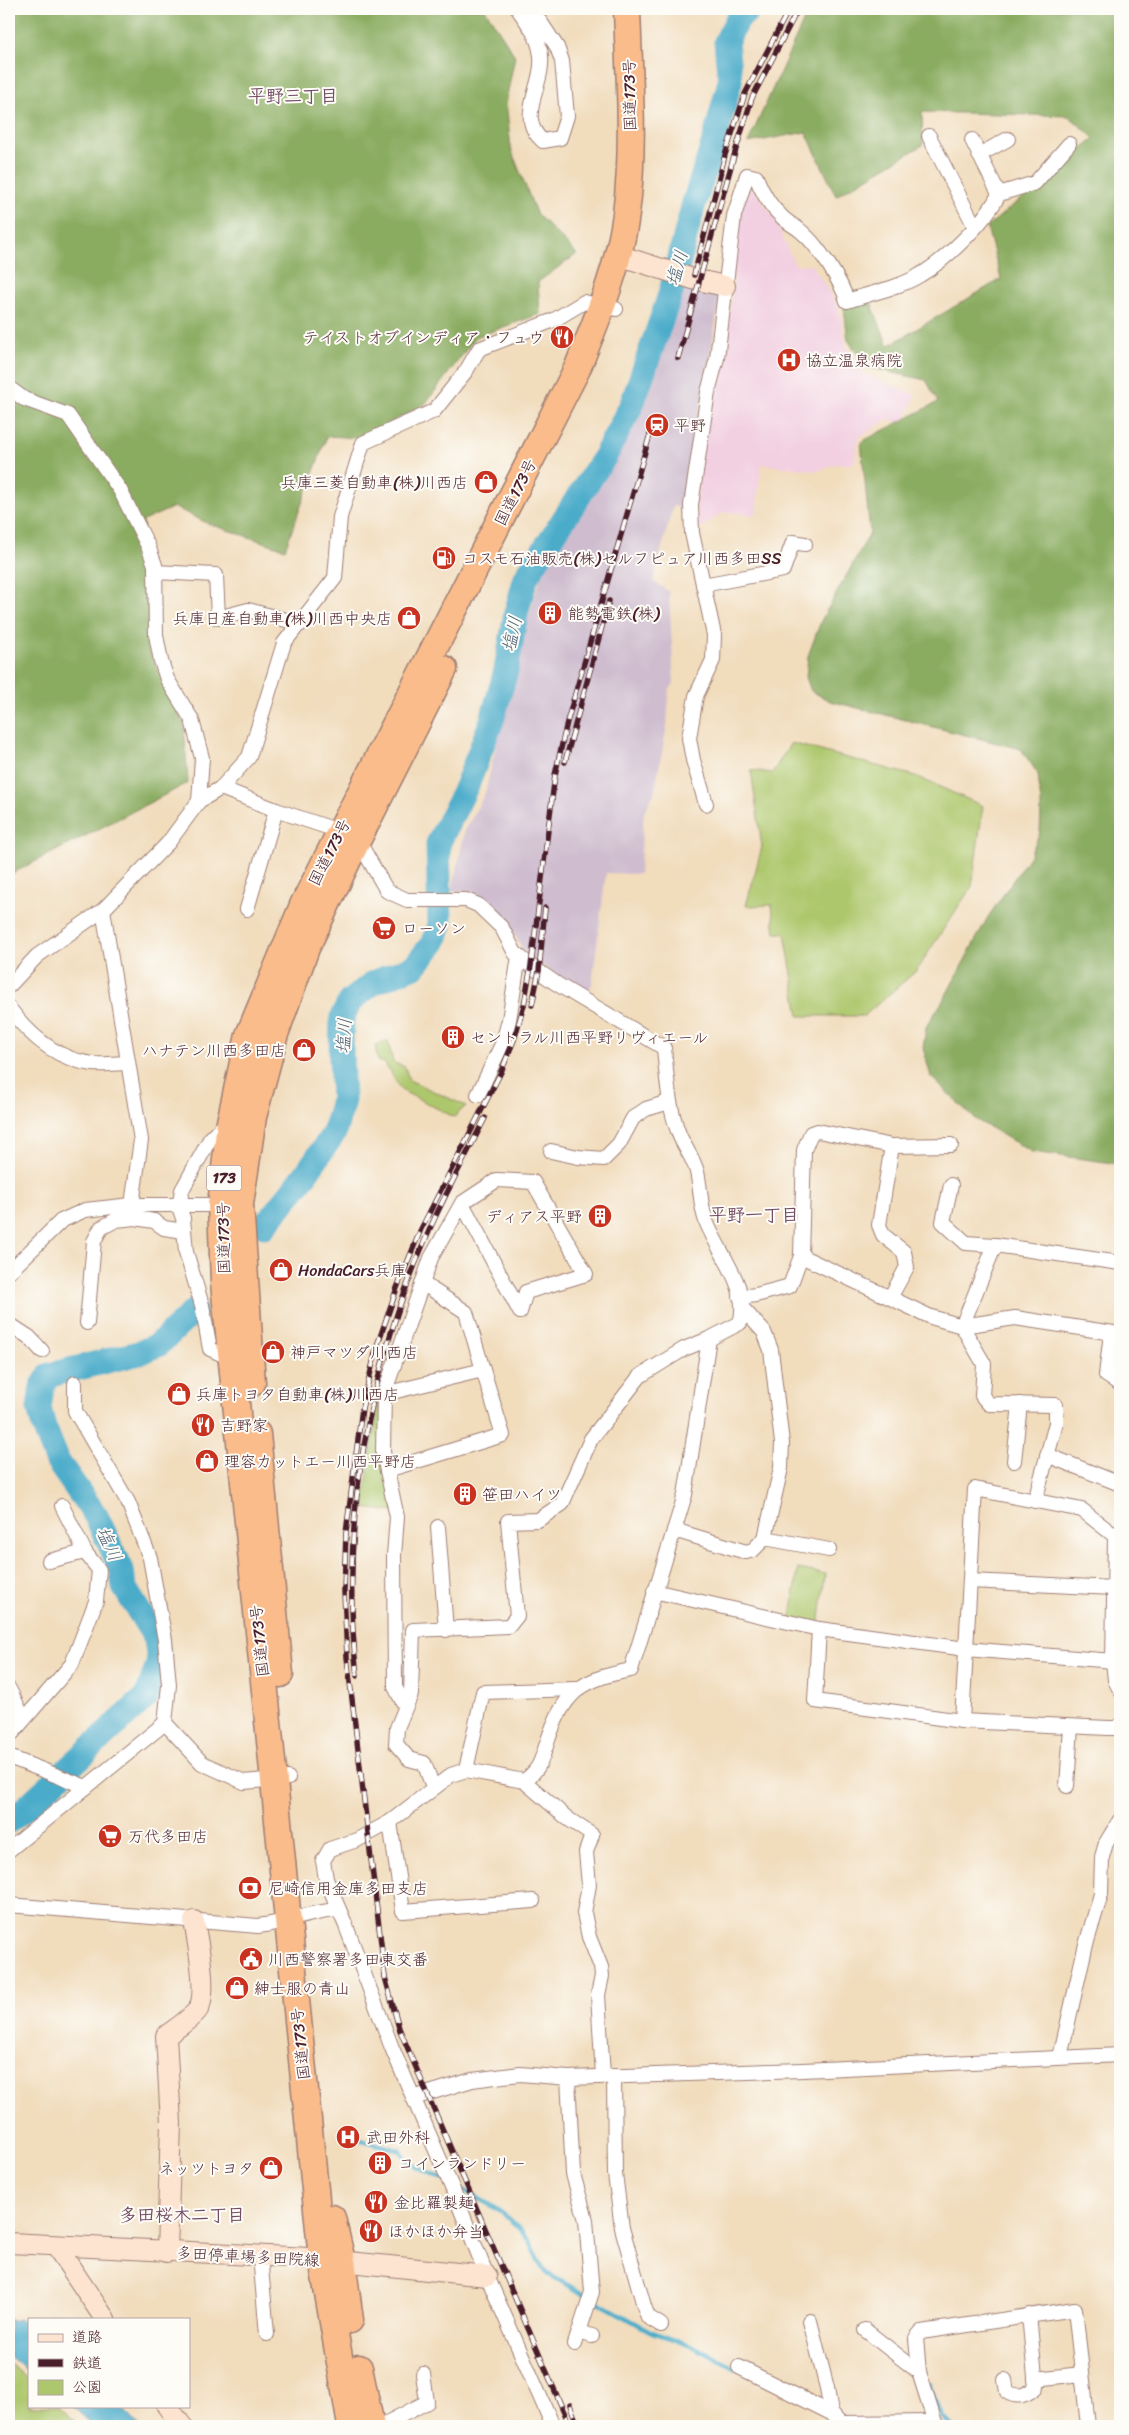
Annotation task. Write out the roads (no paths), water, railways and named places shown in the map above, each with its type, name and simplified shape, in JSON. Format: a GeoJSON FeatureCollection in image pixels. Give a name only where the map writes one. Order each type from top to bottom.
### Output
{"type":"FeatureCollection","features":[{"type":"Feature","properties":{"kind":"highway","name":"国道173号"},"geometry":{"type":"LineString","coordinates":[[625,258],[630,164],[627,9]]}},
{"type":"Feature","properties":{"kind":"highway","name":"国道173号"},"geometry":{"type":"LineString","coordinates":[[351,2426],[294,1919],[241,1363],[224,1283],[249,1035],[304,902],[348,837],[609,307],[625,258],[642,216],[647,166],[645,9]]}},
{"type":"Feature","properties":{"kind":"highway","name":"国道173号"},"geometry":{"type":"LineString","coordinates":[[332,2260],[371,2426]]}},
{"type":"Feature","properties":{"kind":"street"},"geometry":{"type":"LineString","coordinates":[[518,9],[534,32],[540,50],[541,76],[529,116],[533,133],[543,141],[560,138],[567,116],[562,60],[557,47],[532,9]]}},
{"type":"Feature","properties":{"kind":"street"},"geometry":{"type":"LineString","coordinates":[[929,136],[975,227]]}},
{"type":"Feature","properties":{"kind":"street"},"geometry":{"type":"LineString","coordinates":[[972,140],[1000,194]]}},
{"type":"Feature","properties":{"kind":"street"},"geometry":{"type":"LineString","coordinates":[[979,155],[1008,140]]}},
{"type":"Feature","properties":{"kind":"street"},"geometry":{"type":"LineString","coordinates":[[706,804],[692,760],[689,738],[696,696],[713,660],[714,634],[692,533],[691,505],[706,402],[717,358],[734,216],[748,175],[756,177],[765,198],[782,218],[802,232],[810,241],[845,291],[848,301],[919,276],[975,227],[992,208],[1000,194],[1035,183],[1069,144]]}},
{"type":"Feature","properties":{"kind":"street"},"geometry":{"type":"LineString","coordinates":[[625,258],[660,270],[725,286]]}},
{"type":"Feature","properties":{"kind":"street"},"geometry":{"type":"LineString","coordinates":[[9,986],[37,956],[103,910],[168,843],[199,801],[221,788],[249,757],[284,643],[336,578],[340,517],[363,443],[434,411],[466,371],[479,349],[554,320],[584,302],[609,307]]}},
{"type":"Feature","properties":{"kind":"street"},"geometry":{"type":"LineString","coordinates":[[9,388],[24,399],[68,415],[120,490],[148,546],[155,572],[156,634],[160,661],[167,679],[192,720],[202,758],[199,801]]}},
{"type":"Feature","properties":{"kind":"street"},"geometry":{"type":"LineString","coordinates":[[703,585],[783,570],[793,542],[805,544]]}},
{"type":"Feature","properties":{"kind":"street"},"geometry":{"type":"LineString","coordinates":[[155,572],[216,575],[218,618],[248,610],[300,624]]}},
{"type":"Feature","properties":{"kind":"street"},"geometry":{"type":"LineString","coordinates":[[221,788],[348,837],[363,849],[374,865],[387,891],[407,900],[466,900],[478,905],[502,928],[515,953],[557,984],[664,1048],[669,1102],[680,1135],[697,1171],[700,1200],[706,1222],[736,1280],[742,1304],[740,1323],[709,1340],[684,1349],[640,1376],[591,1438],[562,1504],[538,1520],[508,1521],[517,1616],[509,1626],[413,1630],[411,1694],[397,1728],[396,1744],[409,1759],[424,1764],[433,1787]]}},
{"type":"Feature","properties":{"kind":"street"},"geometry":{"type":"LineString","coordinates":[[247,908],[276,810]]}},
{"type":"Feature","properties":{"kind":"street"},"geometry":{"type":"LineString","coordinates":[[103,910],[141,1140],[132,1205]]}},
{"type":"Feature","properties":{"kind":"street"},"geometry":{"type":"LineString","coordinates":[[478,1095],[503,1042],[509,1020],[519,956]]}},
{"type":"Feature","properties":{"kind":"street"},"geometry":{"type":"LineString","coordinates":[[9,1008],[19,1022],[50,1050],[92,1064],[128,1063]]}},
{"type":"Feature","properties":{"kind":"street"},"geometry":{"type":"LineString","coordinates":[[551,1151],[578,1157],[604,1159],[619,1144],[633,1118],[646,1109],[669,1102]]}},
{"type":"Feature","properties":{"kind":"street"},"geometry":{"type":"LineString","coordinates":[[241,1120],[225,1124],[210,1139],[182,1190],[179,1207],[186,1252],[202,1304],[210,1349],[241,1363]]}},
{"type":"Feature","properties":{"kind":"street"},"geometry":{"type":"LineString","coordinates":[[742,1304],[756,1295],[790,1286],[802,1256],[804,1150],[811,1133],[818,1131],[892,1146],[951,1145]]}},
{"type":"Feature","properties":{"kind":"street"},"geometry":{"type":"LineString","coordinates":[[890,1296],[907,1267],[904,1252],[883,1235],[878,1225],[892,1146]]}},
{"type":"Feature","properties":{"kind":"street"},"geometry":{"type":"LineString","coordinates":[[405,1706],[395,1687],[394,1556],[398,1517],[383,1452],[384,1394],[431,1258],[462,1203],[497,1180],[532,1182],[586,1274],[526,1292],[520,1312],[462,1203]]}},
{"type":"Feature","properties":{"kind":"street"},"geometry":{"type":"LineString","coordinates":[[951,1185],[943,1222],[966,1242],[1120,1263]]}},
{"type":"Feature","properties":{"kind":"street"},"geometry":{"type":"LineString","coordinates":[[9,1272],[61,1220],[85,1210],[132,1205],[179,1207],[231,1205]]}},
{"type":"Feature","properties":{"kind":"street"},"geometry":{"type":"LineString","coordinates":[[87,1323],[94,1241],[101,1228],[116,1220],[135,1218],[154,1221],[164,1228],[184,1231]]}},
{"type":"Feature","properties":{"kind":"street"},"geometry":{"type":"LineString","coordinates":[[962,1326],[995,1245]]}},
{"type":"Feature","properties":{"kind":"street"},"geometry":{"type":"LineString","coordinates":[[802,1256],[874,1292],[890,1296],[931,1317],[962,1326],[1015,1318],[1115,1334],[1106,1375],[1120,1384]]}},
{"type":"Feature","properties":{"kind":"street"},"geometry":{"type":"LineString","coordinates":[[387,1470],[503,1435],[466,1312],[422,1282]]}},
{"type":"Feature","properties":{"kind":"street"},"geometry":{"type":"LineString","coordinates":[[674,1530],[746,1552],[753,1550],[765,1538],[782,1468],[782,1443],[771,1350],[764,1332],[742,1304]]}},
{"type":"Feature","properties":{"kind":"street"},"geometry":{"type":"LineString","coordinates":[[9,1324],[30,1337],[42,1351]]}},
{"type":"Feature","properties":{"kind":"street"},"geometry":{"type":"LineString","coordinates":[[962,1326],[984,1364],[982,1396],[989,1404],[1056,1405],[1056,1423],[1035,1501]]}},
{"type":"Feature","properties":{"kind":"street"},"geometry":{"type":"LineString","coordinates":[[466,1770],[483,1692],[575,1689],[610,1674],[630,1670],[685,1495],[709,1340]]}},
{"type":"Feature","properties":{"kind":"street"},"geometry":{"type":"LineString","coordinates":[[384,1394],[483,1370]]}},
{"type":"Feature","properties":{"kind":"street"},"geometry":{"type":"LineString","coordinates":[[9,1850],[166,1723],[169,1685],[164,1640],[150,1558],[128,1502],[74,1411],[74,1382]]}},
{"type":"Feature","properties":{"kind":"street"},"geometry":{"type":"LineString","coordinates":[[1014,1461],[1020,1404]]}},
{"type":"Feature","properties":{"kind":"street"},"geometry":{"type":"LineString","coordinates":[[1047,1455],[1120,1484]]}},
{"type":"Feature","properties":{"kind":"street"},"geometry":{"type":"LineString","coordinates":[[962,1721],[975,1490],[1082,1510],[1118,1534],[1114,1588],[1113,1661],[1115,1680],[1120,1690]]}},
{"type":"Feature","properties":{"kind":"street"},"geometry":{"type":"LineString","coordinates":[[9,1737],[72,1664],[96,1601],[99,1570],[85,1552],[62,1506]]}},
{"type":"Feature","properties":{"kind":"street"},"geometry":{"type":"LineString","coordinates":[[438,1527],[446,1630]]}},
{"type":"Feature","properties":{"kind":"street"},"geometry":{"type":"LineString","coordinates":[[765,1538],[829,1550]]}},
{"type":"Feature","properties":{"kind":"street"},"geometry":{"type":"LineString","coordinates":[[49,1561],[85,1552]]}},
{"type":"Feature","properties":{"kind":"street"},"geometry":{"type":"LineString","coordinates":[[970,1581],[1114,1588]]}},
{"type":"Feature","properties":{"kind":"street"},"geometry":{"type":"LineString","coordinates":[[654,1591],[819,1629],[966,1649],[1113,1661]]}},
{"type":"Feature","properties":{"kind":"street"},"geometry":{"type":"LineString","coordinates":[[819,1629],[815,1702],[962,1721],[1071,1727],[1119,1728],[1120,1725]]}},
{"type":"Feature","properties":{"kind":"street"},"geometry":{"type":"LineString","coordinates":[[9,1689],[24,1719]]}},
{"type":"Feature","properties":{"kind":"street"},"geometry":{"type":"LineString","coordinates":[[524,1781],[537,1770],[548,1739],[566,1702],[575,1689]]}},
{"type":"Feature","properties":{"kind":"street"},"geometry":{"type":"LineString","coordinates":[[166,1723],[202,1762],[244,1782],[280,1779]]}},
{"type":"Feature","properties":{"kind":"street"},"geometry":{"type":"LineString","coordinates":[[1067,1786],[1071,1727]]}},
{"type":"Feature","properties":{"kind":"street"},"geometry":{"type":"LineString","coordinates":[[9,1757],[86,1787]]}},
{"type":"Feature","properties":{"kind":"street"},"geometry":{"type":"LineString","coordinates":[[553,2426],[487,2276],[413,2098],[340,1910],[326,1879],[323,1861],[330,1849],[357,1840],[390,1822],[451,1775],[466,1770],[524,1781],[567,1818],[592,1836],[586,1852],[589,1884],[584,1912],[589,1937],[601,1967],[602,1976],[598,1995],[608,2076],[615,2174],[622,2228],[648,2317],[661,2325]]}},
{"type":"Feature","properties":{"kind":"street"},"geometry":{"type":"LineString","coordinates":[[1060,2057],[1085,1948],[1101,1894],[1102,1857],[1106,1843],[1120,1820]]}},
{"type":"Feature","properties":{"kind":"street"},"geometry":{"type":"LineString","coordinates":[[390,1822],[403,1911],[534,1901]]}},
{"type":"Feature","properties":{"kind":"street"},"geometry":{"type":"LineString","coordinates":[[9,1905],[258,1926],[294,1919],[320,1911],[340,1910]]}},
{"type":"Feature","properties":{"kind":"street"},"geometry":{"type":"LineString","coordinates":[[167,2252],[171,2123],[166,2036],[198,2011],[201,2001],[202,1988],[194,1921]]}},
{"type":"Feature","properties":{"kind":"street"},"geometry":{"type":"LineString","coordinates":[[413,2098],[472,2080],[520,2074],[568,2078],[803,2070],[1120,2055]]}},
{"type":"Feature","properties":{"kind":"street"},"geometry":{"type":"LineString","coordinates":[[568,2078],[573,2174],[586,2220],[592,2292],[582,2337]]}},
{"type":"Feature","properties":{"kind":"street","name":"多田停車場多田院線"},"geometry":{"type":"LineString","coordinates":[[9,2243],[332,2260],[487,2276]]}},
{"type":"Feature","properties":{"kind":"street"},"geometry":{"type":"LineString","coordinates":[[56,2246],[104,2318]]}},
{"type":"Feature","properties":{"kind":"street"},"geometry":{"type":"LineString","coordinates":[[260,2256],[267,2334]]}},
{"type":"Feature","properties":{"kind":"street"},"geometry":{"type":"LineString","coordinates":[[740,2367],[831,2413],[842,2425],[935,2424],[919,2372],[916,2338],[921,2332],[1075,2308],[1088,2426]]}},
{"type":"Feature","properties":{"kind":"street"},"geometry":{"type":"LineString","coordinates":[[1005,2380],[1007,2392],[1014,2396],[1028,2394],[1036,2387],[1029,2316]]}},
{"type":"Feature","properties":{"kind":"street"},"geometry":{"type":"LineString","coordinates":[[810,2322],[827,2388],[831,2413]]}},
{"type":"Feature","properties":{"kind":"street"},"geometry":{"type":"LineString","coordinates":[[865,2330],[919,2372]]}},
{"type":"Feature","properties":{"kind":"street"},"geometry":{"type":"LineString","coordinates":[[381,2426],[427,2402],[423,2374]]}},
{"type":"Feature","properties":{"kind":"street"},"geometry":{"type":"LineString","coordinates":[[1035,2379],[1082,2374]]}},
{"type":"Feature","properties":{"kind":"street"},"geometry":{"type":"LineString","coordinates":[[168,2408],[182,2426]]}},
{"type":"Feature","properties":{"kind":"water"},"geometry":{"type":"Polygon","coordinates":[[[9,2319],[12,2321],[18,2319],[28,2326],[28,2371],[9,2356],[9,2319]]]}},
{"type":"Feature","properties":{"kind":"water"},"geometry":{"type":"Polygon","coordinates":[[[74,2408],[122,2408],[140,2426],[94,2426],[74,2408]]]}},
{"type":"Feature","properties":{"kind":"waterway","name":"塩川"},"geometry":{"type":"LineString","coordinates":[[264,1226],[303,1178],[334,1133],[343,1100],[342,1018],[350,1001],[373,983],[415,966],[434,942],[440,925],[438,844],[467,785],[492,720],[506,670],[516,613],[526,577],[605,456],[632,404],[671,292],[694,203],[714,142],[730,81],[726,42],[737,20],[749,9]]}},
{"type":"Feature","properties":{"kind":"waterway","name":"塩川"},"geometry":{"type":"LineString","coordinates":[[9,1821],[147,1696],[159,1661],[156,1639],[124,1587],[122,1570],[96,1516],[58,1462],[44,1427],[39,1408],[42,1387],[50,1375],[139,1353],[158,1345],[194,1311]]}},
{"type":"Feature","properties":{"kind":"waterway"},"geometry":{"type":"LineString","coordinates":[[352,2137],[401,2151],[409,2163],[445,2180]]}},
{"type":"Feature","properties":{"kind":"waterway"},"geometry":{"type":"LineString","coordinates":[[456,2186],[505,2215],[528,2240],[539,2262],[548,2274],[650,2331],[697,2348],[737,2369]]}},
{"type":"Feature","properties":{"kind":"waterway"},"geometry":{"type":"LineString","coordinates":[[929,2383],[941,2417],[952,2426]]}},
{"type":"Feature","properties":{"kind":"railway"},"geometry":{"type":"LineString","coordinates":[[694,275],[725,155],[745,94],[789,9]]}},
{"type":"Feature","properties":{"kind":"railway"},"geometry":{"type":"LineString","coordinates":[[678,358],[733,159],[752,98],[798,9]]}},
{"type":"Feature","properties":{"kind":"railway"},"geometry":{"type":"LineString","coordinates":[[570,2426],[399,2028],[385,1977],[347,1657],[344,1591],[346,1533],[362,1408],[377,1346],[397,1288],[421,1229],[501,1072],[514,1040],[524,1005],[531,966],[555,775],[567,722],[653,424]]}},
{"type":"Feature","properties":{"kind":"railway"},"geometry":{"type":"LineString","coordinates":[[565,762],[609,601]]}},
{"type":"Feature","properties":{"kind":"railway"},"geometry":{"type":"LineString","coordinates":[[532,1005],[539,971],[545,908]]}},
{"type":"Feature","properties":{"kind":"railway"},"geometry":{"type":"LineString","coordinates":[[357,1676],[352,1620],[352,1563],[356,1506],[363,1450],[374,1394],[389,1339],[428,1233],[448,1189],[485,1118]]}},
{"type":"Feature","properties":{"kind":"railway"},"geometry":{"type":"LineString","coordinates":[[570,2405],[578,2426]]}},
{"type":"Feature","properties":{"kind":"place","name":"テイストオブインディア・フュウ"},"geometry":{"type":"Point","coordinates":[562,337]}},
{"type":"Feature","properties":{"kind":"place","name":"協立温泉病院"},"geometry":{"type":"Point","coordinates":[789,360]}},
{"type":"Feature","properties":{"kind":"place","name":"平野"},"geometry":{"type":"Point","coordinates":[657,425]}},
{"type":"Feature","properties":{"kind":"place","name":"兵庫三菱自動車(株)川西店"},"geometry":{"type":"Point","coordinates":[486,482]}},
{"type":"Feature","properties":{"kind":"place","name":"コスモ石油販売(株)セルフピュア川西多田SS"},"geometry":{"type":"Point","coordinates":[444,558]}},
{"type":"Feature","properties":{"kind":"place","name":"能勢電鉄(株)"},"geometry":{"type":"Point","coordinates":[550,613]}},
{"type":"Feature","properties":{"kind":"place","name":"兵庫日産自動車(株)川西中央店"},"geometry":{"type":"Point","coordinates":[409,618]}},
{"type":"Feature","properties":{"kind":"place","name":"ローソン"},"geometry":{"type":"Point","coordinates":[384,928]}},
{"type":"Feature","properties":{"kind":"place","name":"セントラル川西平野リヴィエール"},"geometry":{"type":"Point","coordinates":[453,1037]}},
{"type":"Feature","properties":{"kind":"place","name":"ハナテン川西多田店"},"geometry":{"type":"Point","coordinates":[304,1050]}},
{"type":"Feature","properties":{"kind":"place","name":"ディアス平野"},"geometry":{"type":"Point","coordinates":[600,1216]}},
{"type":"Feature","properties":{"kind":"place","name":"HondaCars兵庫"},"geometry":{"type":"Point","coordinates":[281,1270]}},
{"type":"Feature","properties":{"kind":"place","name":"神戸マツダ川西店"},"geometry":{"type":"Point","coordinates":[273,1352]}},
{"type":"Feature","properties":{"kind":"place","name":"兵庫トヨタ自動車(株)川西店"},"geometry":{"type":"Point","coordinates":[179,1394]}},
{"type":"Feature","properties":{"kind":"place","name":"吉野家"},"geometry":{"type":"Point","coordinates":[203,1425]}},
{"type":"Feature","properties":{"kind":"place","name":"理容カットエー川西平野店"},"geometry":{"type":"Point","coordinates":[207,1461]}},
{"type":"Feature","properties":{"kind":"place","name":"笹田ハイツ"},"geometry":{"type":"Point","coordinates":[465,1494]}},
{"type":"Feature","properties":{"kind":"place","name":"万代多田店"},"geometry":{"type":"Point","coordinates":[110,1836]}},
{"type":"Feature","properties":{"kind":"place","name":"尼崎信用金庫多田支店"},"geometry":{"type":"Point","coordinates":[250,1888]}},
{"type":"Feature","properties":{"kind":"place","name":"川西警察署多田東交番"},"geometry":{"type":"Point","coordinates":[251,1959]}},
{"type":"Feature","properties":{"kind":"place","name":"紳士服の青山"},"geometry":{"type":"Point","coordinates":[237,1988]}},
{"type":"Feature","properties":{"kind":"place","name":"武田外科"},"geometry":{"type":"Point","coordinates":[348,2137]}},
{"type":"Feature","properties":{"kind":"place","name":"コインランドリー"},"geometry":{"type":"Point","coordinates":[380,2163]}},
{"type":"Feature","properties":{"kind":"place","name":"ネッツトヨタ"},"geometry":{"type":"Point","coordinates":[271,2168]}},
{"type":"Feature","properties":{"kind":"place","name":"金比羅製麺"},"geometry":{"type":"Point","coordinates":[376,2202]}},
{"type":"Feature","properties":{"kind":"place","name":"ほかほか弁当"},"geometry":{"type":"Point","coordinates":[371,2231]}},
{"type":"Feature","properties":{"kind":"district","name":"平野三丁目"},"geometry":{"type":"Point","coordinates":[293,96]}},
{"type":"Feature","properties":{"kind":"district","name":"平野一丁目"},"geometry":{"type":"Point","coordinates":[754,1215]}},
{"type":"Feature","properties":{"kind":"district","name":"多田桜木二丁目"},"geometry":{"type":"Point","coordinates":[182,2215]}}]}
